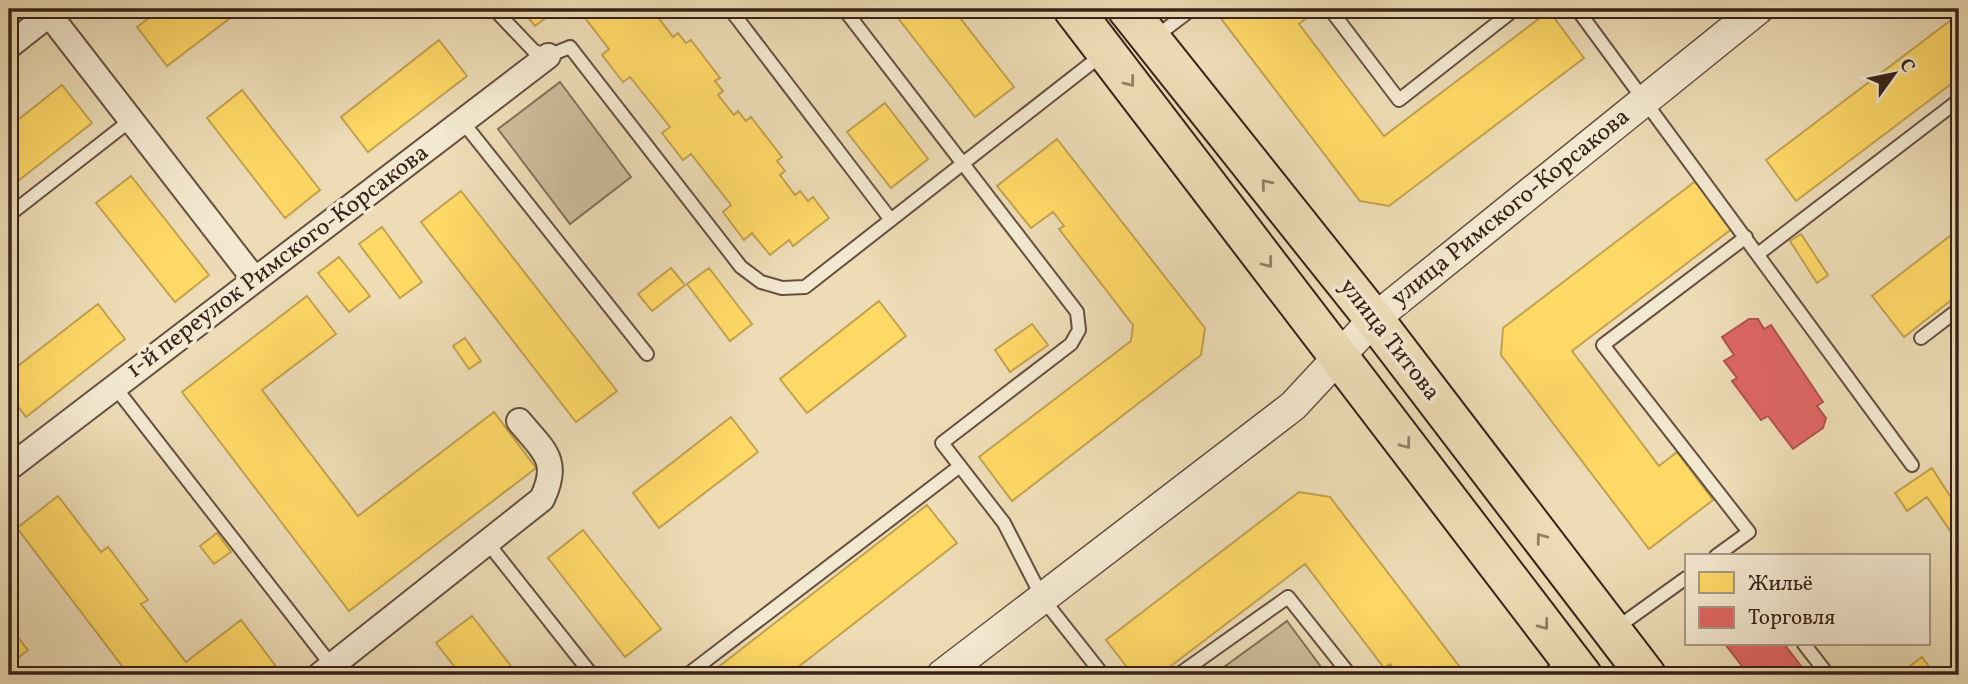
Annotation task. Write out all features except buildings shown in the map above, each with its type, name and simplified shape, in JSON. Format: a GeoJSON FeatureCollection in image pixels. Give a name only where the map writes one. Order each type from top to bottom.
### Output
{"type":"FeatureCollection","features":[{"type":"Feature","properties":{"kind":"main road","name":"улица Титова"},"geometry":{"type":"LineString","coordinates":[[1073,9],[1340,356],[1566,669]]}},
{"type":"Feature","properties":{"kind":"main road","name":"улица Титова"},"geometry":{"type":"LineString","coordinates":[[1127,9],[1374,319],[1646,675]]}},
{"type":"Feature","properties":{"kind":"street","name":"улица Римского-Корсакова"},"geometry":{"type":"LineString","coordinates":[[942,675],[1293,406],[1374,319],[1758,9]]}},
{"type":"Feature","properties":{"kind":"street"},"geometry":{"type":"LineString","coordinates":[[9,46],[50,10],[255,280]]}},
{"type":"Feature","properties":{"kind":"street","name":"1-й переулок Римского-Корсакова"},"geometry":{"type":"LineString","coordinates":[[9,468],[548,55]]}},
{"type":"Feature","properties":{"kind":"street"},"geometry":{"type":"LineString","coordinates":[[326,671],[542,499],[550,483],[552,469],[548,456],[519,421]]}},
{"type":"Feature","properties":{"kind":"lane"},"geometry":{"type":"LineString","coordinates":[[494,9],[534,51],[548,55],[570,47],[724,248],[761,282],[782,288],[805,286],[1106,52]]}},
{"type":"Feature","properties":{"kind":"lane"},"geometry":{"type":"LineString","coordinates":[[730,9],[891,220]]}},
{"type":"Feature","properties":{"kind":"lane"},"geometry":{"type":"LineString","coordinates":[[844,9],[1077,312],[1079,330],[1070,344],[942,443],[1004,523],[1043,599],[1103,675]]}},
{"type":"Feature","properties":{"kind":"lane"},"geometry":{"type":"LineString","coordinates":[[1150,40],[1192,9]]}},
{"type":"Feature","properties":{"kind":"lane"},"geometry":{"type":"LineString","coordinates":[[1330,9],[1399,100],[1515,9]]}},
{"type":"Feature","properties":{"kind":"lane"},"geometry":{"type":"LineString","coordinates":[[1577,9],[1912,465]]}},
{"type":"Feature","properties":{"kind":"lane"},"geometry":{"type":"LineString","coordinates":[[1758,254],[1959,100]]}},
{"type":"Feature","properties":{"kind":"lane"},"geometry":{"type":"LineString","coordinates":[[9,215],[131,120]]}},
{"type":"Feature","properties":{"kind":"lane"},"geometry":{"type":"LineString","coordinates":[[462,121],[647,354]]}},
{"type":"Feature","properties":{"kind":"lane"},"geometry":{"type":"LineString","coordinates":[[1735,551],[1749,533],[1604,345],[1746,237]]}},
{"type":"Feature","properties":{"kind":"lane"},"geometry":{"type":"LineString","coordinates":[[1921,338],[1959,309]]}},
{"type":"Feature","properties":{"kind":"lane"},"geometry":{"type":"LineString","coordinates":[[115,387],[326,671]]}},
{"type":"Feature","properties":{"kind":"lane"},"geometry":{"type":"LineString","coordinates":[[687,675],[960,466]]}},
{"type":"Feature","properties":{"kind":"lane"},"geometry":{"type":"LineString","coordinates":[[487,542],[592,675]]}},
{"type":"Feature","properties":{"kind":"lane"},"geometry":{"type":"LineString","coordinates":[[1612,631],[1685,579]]}},
{"type":"Feature","properties":{"kind":"lane"},"geometry":{"type":"LineString","coordinates":[[1178,675],[1288,597],[1350,675]]}},
{"type":"Feature","properties":{"kind":"lane"},"geometry":{"type":"LineString","coordinates":[[1806,646],[1828,675]]}},
{"type":"Feature","properties":{"kind":"shaded area"},"geometry":{"type":"Polygon","coordinates":[[[560,82],[631,177],[570,224],[498,129],[560,82]]]}},
{"type":"Feature","properties":{"kind":"shaded area"},"geometry":{"type":"Polygon","coordinates":[[[1287,621],[1327,675],[1213,675],[1287,621]]]}}]}
